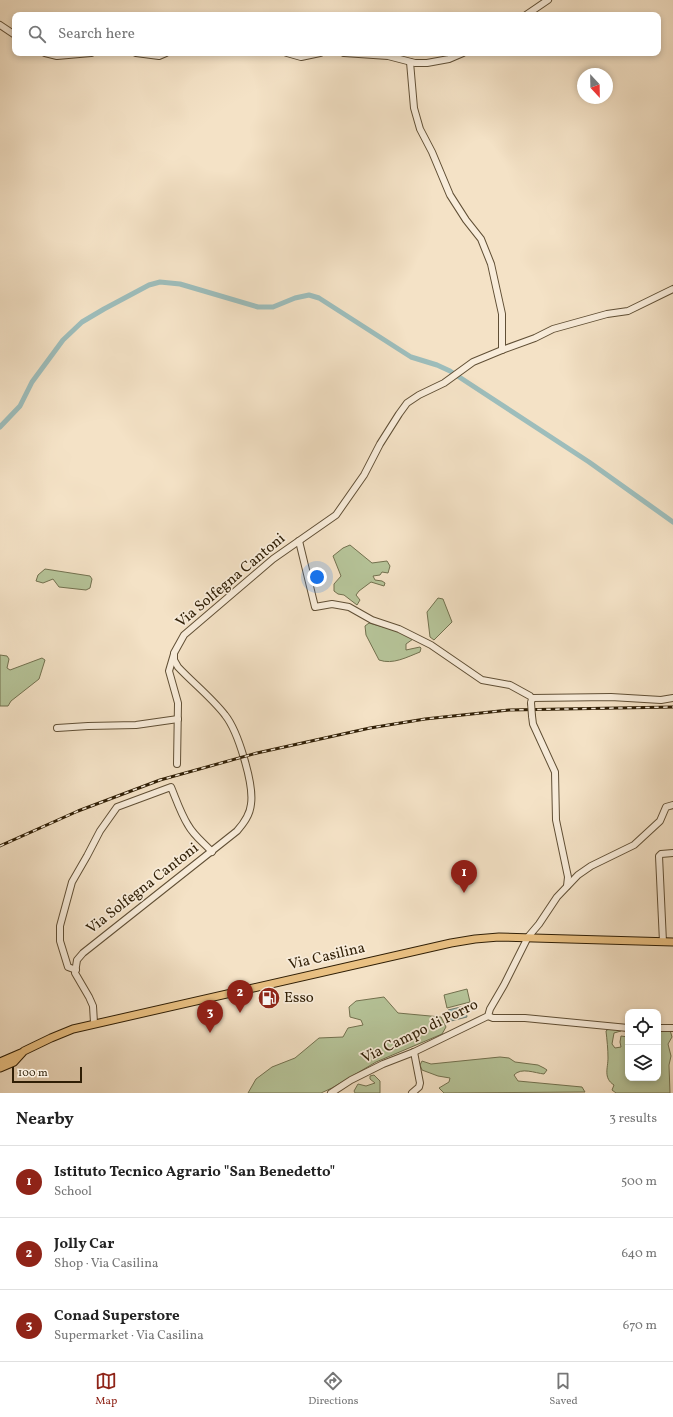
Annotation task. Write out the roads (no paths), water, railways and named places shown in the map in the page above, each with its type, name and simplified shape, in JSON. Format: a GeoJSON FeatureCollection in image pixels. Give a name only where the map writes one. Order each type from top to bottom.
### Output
{"type":"FeatureCollection","features":[{"type":"Feature","properties":{"kind":"main road","name":"Via Casilina"},"geometry":{"type":"LineString","coordinates":[[0,1068],[14,1062],[24,1052],[58,1035],[94,1023],[451,943],[499,937],[673,942]]}},
{"type":"Feature","properties":{"kind":"main road"},"geometry":{"type":"LineString","coordinates":[[0,1062],[24,1052]]}},
{"type":"Feature","properties":{"kind":"street"},"geometry":{"type":"LineString","coordinates":[[530,12],[548,0]]}},
{"type":"Feature","properties":{"kind":"street"},"geometry":{"type":"LineString","coordinates":[[0,25],[12,33]]}},
{"type":"Feature","properties":{"kind":"street"},"geometry":{"type":"LineString","coordinates":[[296,56],[302,58],[309,56]]}},
{"type":"Feature","properties":{"kind":"street"},"geometry":{"type":"LineString","coordinates":[[388,56],[410,62],[427,63],[449,59],[456,56]]}},
{"type":"Feature","properties":{"kind":"street"},"geometry":{"type":"LineString","coordinates":[[410,62],[414,108],[420,129],[432,152],[450,195],[466,220],[481,239],[491,264],[502,314],[502,350]]}},
{"type":"Feature","properties":{"kind":"street","name":"Via Solfegna Cantoni"},"geometry":{"type":"LineString","coordinates":[[76,970],[77,960],[83,953],[212,852],[237,831],[246,821],[251,805],[252,790],[235,730],[225,715],[180,670],[174,660],[174,653],[184,635],[273,559],[336,515],[364,475],[380,444],[399,414],[407,404],[419,395],[444,383],[473,362],[535,338],[553,329],[607,314],[628,311],[673,289]]}},
{"type":"Feature","properties":{"kind":"street"},"geometry":{"type":"LineString","coordinates":[[299,541],[315,607],[332,604],[349,608],[372,620],[399,629],[425,642],[482,680],[510,685],[532,701],[610,697],[661,700],[673,698]]}},
{"type":"Feature","properties":{"kind":"street"},"geometry":{"type":"LineString","coordinates":[[174,653],[168,671],[178,702],[177,764]]}},
{"type":"Feature","properties":{"kind":"street"},"geometry":{"type":"LineString","coordinates":[[170,677],[174,672],[180,670]]}},
{"type":"Feature","properties":{"kind":"street"},"geometry":{"type":"LineString","coordinates":[[532,701],[533,724],[555,772],[556,820],[568,878],[567,886]]}},
{"type":"Feature","properties":{"kind":"street"},"geometry":{"type":"LineString","coordinates":[[57,728],[136,725],[178,719]]}},
{"type":"Feature","properties":{"kind":"street"},"geometry":{"type":"LineString","coordinates":[[94,1023],[93,1006],[89,997],[75,973],[76,970],[68,967],[60,942],[60,926],[72,882],[100,831],[117,807],[171,787],[187,824],[196,837],[203,841],[212,852]]}},
{"type":"Feature","properties":{"kind":"street","name":"Via Campo di Porro"},"geometry":{"type":"LineString","coordinates":[[331,1093],[351,1080],[382,1064],[414,1052],[488,1016],[490,1009],[528,937],[567,886],[591,866],[634,844],[660,821],[666,807],[673,805]]}},
{"type":"Feature","properties":{"kind":"street"},"geometry":{"type":"LineString","coordinates":[[663,942],[659,856],[661,854],[673,853]]}},
{"type":"Feature","properties":{"kind":"street"},"geometry":{"type":"LineString","coordinates":[[488,1016],[493,1018],[525,1018],[625,1028]]}},
{"type":"Feature","properties":{"kind":"street"},"geometry":{"type":"LineString","coordinates":[[661,1028],[673,1028]]}},
{"type":"Feature","properties":{"kind":"street"},"geometry":{"type":"LineString","coordinates":[[412,1093],[419,1087],[420,1083],[414,1052]]}},
{"type":"Feature","properties":{"kind":"water"},"geometry":{"type":"Polygon","coordinates":[[[465,1006],[467,1017],[451,1021],[448,1010],[465,1006]]]}},
{"type":"Feature","properties":{"kind":"waterway"},"geometry":{"type":"LineString","coordinates":[[0,427],[20,406],[32,382],[63,340],[82,322],[149,285],[160,282],[180,284],[258,307],[273,307],[295,298],[309,295],[319,298],[411,357],[437,365],[450,371],[589,462],[673,522]]}},
{"type":"Feature","properties":{"kind":"railway"},"geometry":{"type":"LineString","coordinates":[[0,846],[78,811],[160,780],[257,753],[370,728],[425,719],[509,710],[673,707]]}},
{"type":"Feature","properties":{"kind":"place","name":"Istituto Tecnico Agrario \"San Benedetto\""},"geometry":{"type":"Point","coordinates":[464,893]}},
{"type":"Feature","properties":{"kind":"place","name":"Esso"},"geometry":{"type":"Point","coordinates":[269,998]}},
{"type":"Feature","properties":{"kind":"place","name":"Jolly Car"},"geometry":{"type":"Point","coordinates":[240,1013]}},
{"type":"Feature","properties":{"kind":"place","name":"Conad Superstore"},"geometry":{"type":"Point","coordinates":[210,1033]}}]}
